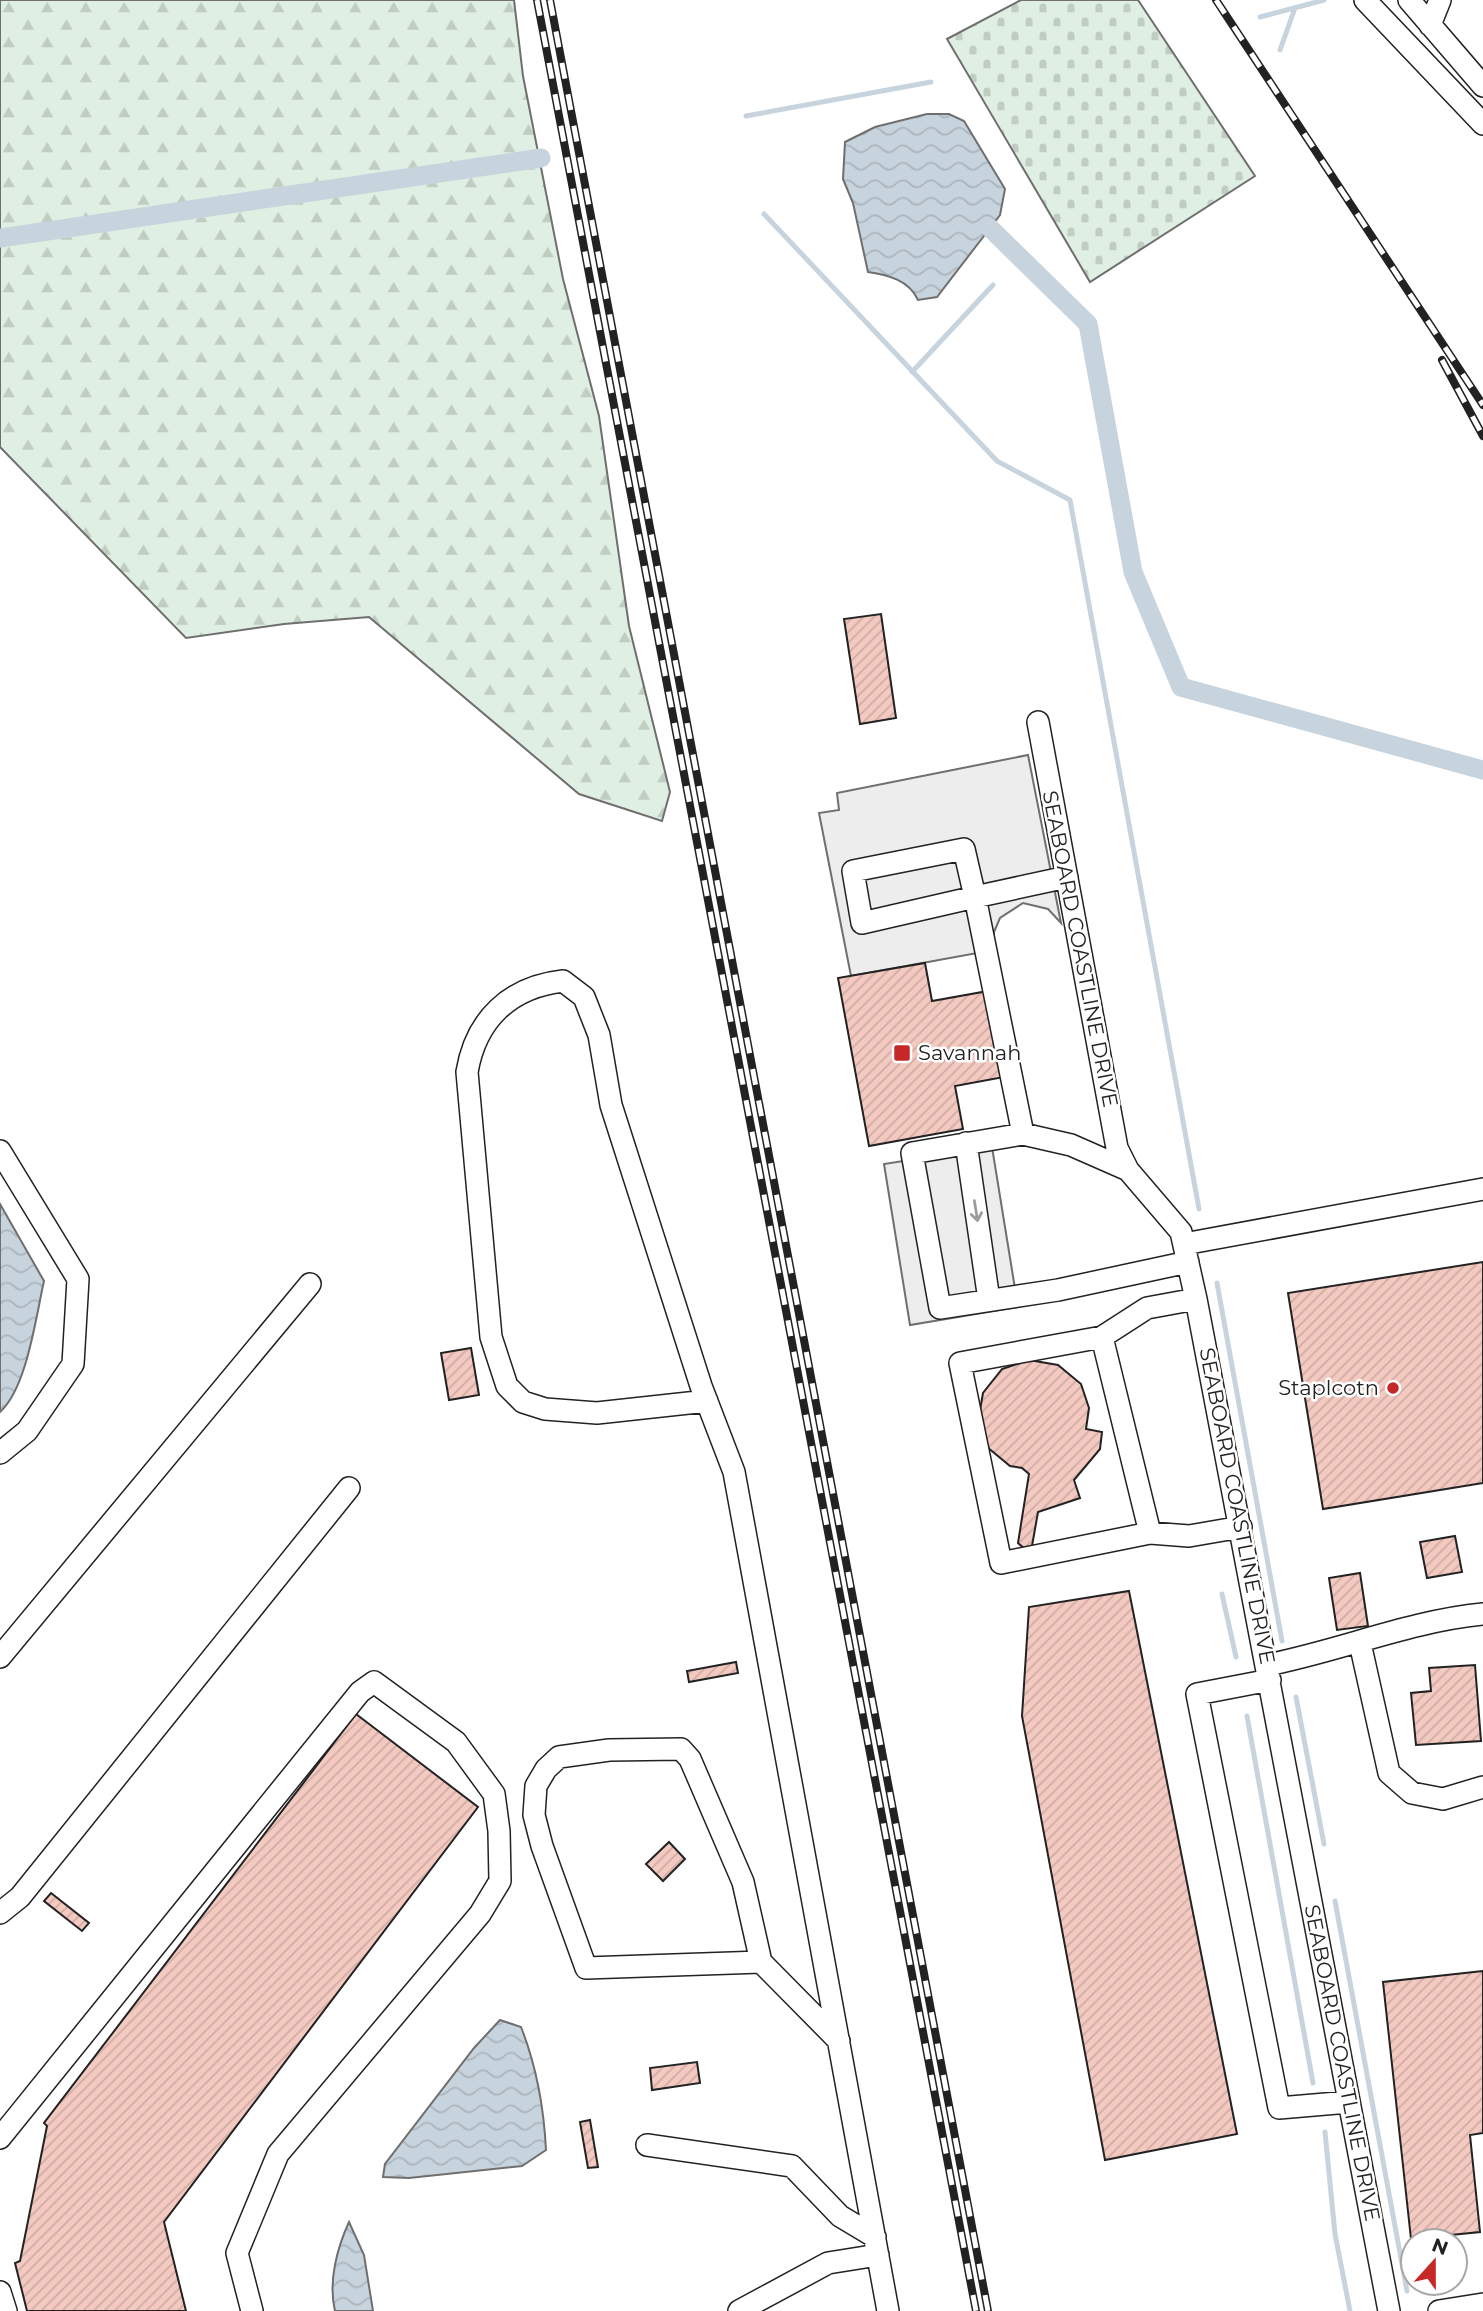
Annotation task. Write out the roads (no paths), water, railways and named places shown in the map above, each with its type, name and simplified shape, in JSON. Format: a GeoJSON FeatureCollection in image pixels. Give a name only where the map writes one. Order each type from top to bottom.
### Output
{"type":"FeatureCollection","features":[{"type":"Feature","properties":{"kind":"street"},"geometry":{"type":"LineString","coordinates":[[1365,0],[1483,124]]}},
{"type":"Feature","properties":{"kind":"street"},"geometry":{"type":"LineString","coordinates":[[1409,0],[1483,86]]}},
{"type":"Feature","properties":{"kind":"street"},"geometry":{"type":"LineString","coordinates":[[1430,25],[1440,0]]}},
{"type":"Feature","properties":{"kind":"street","name":"SEABOARD COASTLINE DRIVE"},"geometry":{"type":"LineString","coordinates":[[1038,722],[1117,1148],[1128,1170],[1181,1231],[1196,1298],[1389,2311]]}},
{"type":"Feature","properties":{"kind":"street"},"geometry":{"type":"LineString","coordinates":[[1023,1134],[975,897],[964,849],[853,871],[862,923],[975,897],[1067,877]]}},
{"type":"Feature","properties":{"kind":"street"},"geometry":{"type":"LineString","coordinates":[[707,1401],[597,1413],[545,1409],[523,1402],[507,1386],[491,1337],[467,1072],[471,1050],[491,1013],[537,984],[563,981],[584,997],[599,1035],[611,1105],[707,1401],[734,1472],[888,2311]]}},
{"type":"Feature","properties":{"kind":"street"},"geometry":{"type":"LineString","coordinates":[[1128,1170],[1071,1144],[1023,1134],[912,1153],[940,1308],[989,1300],[1186,1253],[1483,1189]]}},
{"type":"Feature","properties":{"kind":"street"},"geometry":{"type":"LineString","coordinates":[[966,1143],[989,1300]]}},
{"type":"Feature","properties":{"kind":"street"},"geometry":{"type":"LineString","coordinates":[[0,1152],[78,1279],[72,1364],[27,1431],[0,1452]]}},
{"type":"Feature","properties":{"kind":"street"},"geometry":{"type":"LineString","coordinates":[[0,1657],[310,1284]]}},
{"type":"Feature","properties":{"kind":"street"},"geometry":{"type":"LineString","coordinates":[[1196,1298],[1147,1308],[1102,1337],[960,1363],[1001,1563],[1150,1533],[1189,1536],[1241,1527]]}},
{"type":"Feature","properties":{"kind":"street"},"geometry":{"type":"LineString","coordinates":[[1102,1337],[1150,1533]]}},
{"type":"Feature","properties":{"kind":"street"},"geometry":{"type":"LineString","coordinates":[[0,1913],[20,1897],[349,1488]]}},
{"type":"Feature","properties":{"kind":"street"},"geometry":{"type":"LineString","coordinates":[[1349,2102],[1279,2108],[1197,1694],[1452,1617],[1483,1614]]}},
{"type":"Feature","properties":{"kind":"street"},"geometry":{"type":"LineString","coordinates":[[1360,1643],[1389,1773],[1412,1793],[1443,1798],[1483,1787]]}},
{"type":"Feature","properties":{"kind":"street"},"geometry":{"type":"LineString","coordinates":[[0,2138],[360,1692],[374,1682],[456,1742],[494,1794],[499,1831],[500,1881],[480,1914],[278,2154],[237,2253],[252,2311]]}},
{"type":"Feature","properties":{"kind":"street"},"geometry":{"type":"LineString","coordinates":[[761,1962],[586,1968],[534,1815],[537,1786],[546,1769],[559,1757],[609,1750],[681,1749],[690,1759],[743,1882],[761,1962],[839,2041]]}},
{"type":"Feature","properties":{"kind":"street"},"geometry":{"type":"LineString","coordinates":[[647,2145],[792,2166],[840,2216],[877,2246]]}},
{"type":"Feature","properties":{"kind":"street"},"geometry":{"type":"LineString","coordinates":[[739,2311],[828,2263],[877,2246]]}},
{"type":"Feature","properties":{"kind":"street"},"geometry":{"type":"LineString","coordinates":[[0,2292],[6,2311]]}},
{"type":"Feature","properties":{"kind":"street"},"geometry":{"type":"LineString","coordinates":[[1439,2311],[1483,2304]]}},
{"type":"Feature","properties":{"kind":"water"},"geometry":{"type":"Polygon","coordinates":[[[927,114],[949,114],[964,121],[1005,189],[1000,215],[937,297],[918,300],[903,283],[868,272],[853,203],[843,179],[845,142],[875,127],[927,114]]]}},
{"type":"Feature","properties":{"kind":"water"},"geometry":{"type":"Polygon","coordinates":[[[0,1204],[44,1281],[24,1369],[9,1401],[0,1412],[0,1204]]]}},
{"type":"Feature","properties":{"kind":"water"},"geometry":{"type":"Polygon","coordinates":[[[500,2020],[521,2027],[538,2088],[546,2150],[522,2166],[409,2178],[383,2177],[385,2164],[474,2048],[500,2020]]]}},
{"type":"Feature","properties":{"kind":"water"},"geometry":{"type":"Polygon","coordinates":[[[349,2222],[364,2255],[373,2311],[335,2311],[335,2265],[349,2222]]]}},
{"type":"Feature","properties":{"kind":"waterway"},"geometry":{"type":"LineString","coordinates":[[1260,17],[1324,0]]}},
{"type":"Feature","properties":{"kind":"waterway"},"geometry":{"type":"LineString","coordinates":[[1280,50],[1295,8]]}},
{"type":"Feature","properties":{"kind":"waterway"},"geometry":{"type":"LineString","coordinates":[[746,116],[931,82]]}},
{"type":"Feature","properties":{"kind":"waterway"},"geometry":{"type":"LineString","coordinates":[[0,238],[541,158]]}},
{"type":"Feature","properties":{"kind":"waterway"},"geometry":{"type":"LineString","coordinates":[[764,214],[997,461],[1070,500],[1199,1209]]}},
{"type":"Feature","properties":{"kind":"waterway"},"geometry":{"type":"LineString","coordinates":[[990,228],[1088,324],[1133,572],[1181,687],[1483,770]]}},
{"type":"Feature","properties":{"kind":"waterway"},"geometry":{"type":"LineString","coordinates":[[912,372],[993,285]]}},
{"type":"Feature","properties":{"kind":"waterway"},"geometry":{"type":"LineString","coordinates":[[1217,1283],[1282,1641]]}},
{"type":"Feature","properties":{"kind":"waterway"},"geometry":{"type":"LineString","coordinates":[[1222,1594],[1236,1657]]}},
{"type":"Feature","properties":{"kind":"waterway"},"geometry":{"type":"LineString","coordinates":[[1296,1697],[1324,1844]]}},
{"type":"Feature","properties":{"kind":"waterway"},"geometry":{"type":"LineString","coordinates":[[1247,1716],[1313,2083]]}},
{"type":"Feature","properties":{"kind":"waterway"},"geometry":{"type":"LineString","coordinates":[[1335,1901],[1399,2248]]}},
{"type":"Feature","properties":{"kind":"waterway"},"geometry":{"type":"LineString","coordinates":[[1325,2132],[1335,2234],[1350,2311]]}},
{"type":"Feature","properties":{"kind":"railway"},"geometry":{"type":"LineString","coordinates":[[537,0],[976,2311]]}},
{"type":"Feature","properties":{"kind":"railway"},"geometry":{"type":"LineString","coordinates":[[550,0],[988,2311]]}},
{"type":"Feature","properties":{"kind":"railway"},"geometry":{"type":"LineString","coordinates":[[1216,0],[1483,405]]}},
{"type":"Feature","properties":{"kind":"railway"},"geometry":{"type":"LineString","coordinates":[[1442,360],[1483,436]]}},
{"type":"Feature","properties":{"kind":"place","name":"Savannah"},"geometry":{"type":"Point","coordinates":[902,1053]}},
{"type":"Feature","properties":{"kind":"place","name":"Staplcotn"},"geometry":{"type":"Point","coordinates":[1393,1388]}}]}
